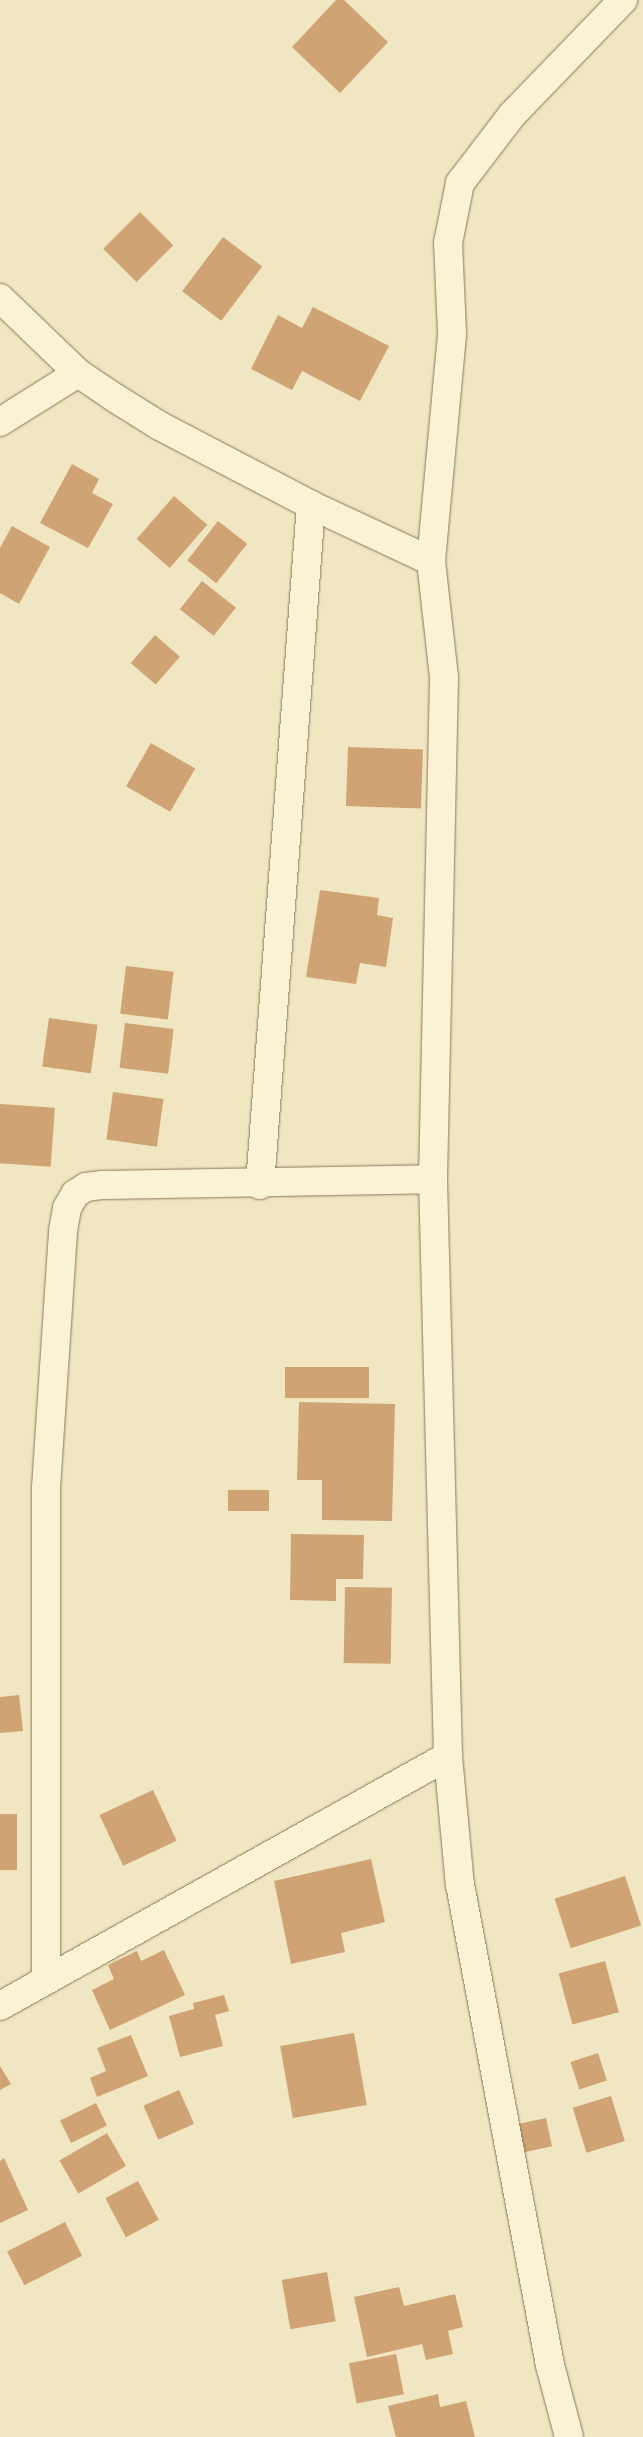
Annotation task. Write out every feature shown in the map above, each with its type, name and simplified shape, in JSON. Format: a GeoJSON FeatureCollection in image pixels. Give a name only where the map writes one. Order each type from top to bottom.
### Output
{"type":"FeatureCollection","features":[{"type":"Feature","properties":{"kind":"street"},"geometry":{"type":"LineString","coordinates":[[569,2437],[550,2365],[460,1886],[448,1756],[433,1179],[444,677],[432,561],[452,333],[448,243],[460,183],[512,115],[623,0]]}},
{"type":"Feature","properties":{"kind":"street"},"geometry":{"type":"LineString","coordinates":[[0,298],[78,373],[160,426],[311,504],[432,561]]}},
{"type":"Feature","properties":{"kind":"street"},"geometry":{"type":"LineString","coordinates":[[0,422],[78,373]]}},
{"type":"Feature","properties":{"kind":"street"},"geometry":{"type":"LineString","coordinates":[[260,1185],[311,504]]}},
{"type":"Feature","properties":{"kind":"street"},"geometry":{"type":"LineString","coordinates":[[46,1979],[46,1488],[62,1231],[67,1208],[75,1194],[86,1187],[103,1185],[260,1185],[433,1179]]}},
{"type":"Feature","properties":{"kind":"street"},"geometry":{"type":"LineString","coordinates":[[0,2006],[448,1756]]}},
{"type":"Feature","properties":{"kind":"building"},"geometry":{"type":"Polygon","coordinates":[[[336,0],[344,0],[388,42],[340,93],[292,47],[336,0]]]}},
{"type":"Feature","properties":{"kind":"building"},"geometry":{"type":"Polygon","coordinates":[[[140,212],[173,245],[136,282],[103,249],[140,212]]]}},
{"type":"Feature","properties":{"kind":"building"},"geometry":{"type":"Polygon","coordinates":[[[223,237],[262,266],[221,321],[182,291],[223,237]]]}},
{"type":"Feature","properties":{"kind":"building"},"geometry":{"type":"Polygon","coordinates":[[[313,307],[389,346],[360,401],[302,371],[292,390],[251,369],[278,315],[302,328],[313,307]]]}},
{"type":"Feature","properties":{"kind":"building"},"geometry":{"type":"Polygon","coordinates":[[[72,464],[99,479],[92,493],[113,504],[88,548],[40,523],[72,464]]]}},
{"type":"Feature","properties":{"kind":"building"},"geometry":{"type":"Polygon","coordinates":[[[174,496],[207,525],[170,568],[137,539],[174,496]]]}},
{"type":"Feature","properties":{"kind":"building"},"geometry":{"type":"Polygon","coordinates":[[[218,521],[247,544],[216,583],[187,560],[218,521]]]}},
{"type":"Feature","properties":{"kind":"building"},"geometry":{"type":"Polygon","coordinates":[[[12,526],[50,547],[19,604],[0,593],[0,548],[12,526]]]}},
{"type":"Feature","properties":{"kind":"building"},"geometry":{"type":"Polygon","coordinates":[[[202,581],[236,607],[214,636],[180,609],[202,581]]]}},
{"type":"Feature","properties":{"kind":"building"},"geometry":{"type":"Polygon","coordinates":[[[155,635],[180,657],[156,685],[131,663],[155,635]]]}},
{"type":"Feature","properties":{"kind":"building"},"geometry":{"type":"Polygon","coordinates":[[[151,743],[195,768],[170,812],[126,786],[151,743]]]}},
{"type":"Feature","properties":{"kind":"building"},"geometry":{"type":"Polygon","coordinates":[[[348,747],[423,750],[421,809],[346,806],[348,747]]]}},
{"type":"Feature","properties":{"kind":"building"},"geometry":{"type":"Polygon","coordinates":[[[320,890],[379,898],[377,915],[393,918],[386,967],[360,963],[356,984],[306,977],[320,890]]]}},
{"type":"Feature","properties":{"kind":"building"},"geometry":{"type":"Polygon","coordinates":[[[126,966],[174,972],[168,1019],[120,1014],[126,966]]]}},
{"type":"Feature","properties":{"kind":"building"},"geometry":{"type":"Polygon","coordinates":[[[49,1018],[98,1025],[91,1073],[42,1067],[49,1018]]]}},
{"type":"Feature","properties":{"kind":"building"},"geometry":{"type":"Polygon","coordinates":[[[125,1023],[174,1029],[168,1074],[120,1068],[125,1023]]]}},
{"type":"Feature","properties":{"kind":"building"},"geometry":{"type":"Polygon","coordinates":[[[113,1092],[164,1099],[157,1147],[106,1140],[113,1092]]]}},
{"type":"Feature","properties":{"kind":"building"},"geometry":{"type":"Polygon","coordinates":[[[0,1104],[55,1108],[51,1167],[0,1163],[0,1104]]]}},
{"type":"Feature","properties":{"kind":"building"},"geometry":{"type":"Polygon","coordinates":[[[285,1367],[369,1367],[369,1398],[285,1398],[285,1367]]]}},
{"type":"Feature","properties":{"kind":"building"},"geometry":{"type":"Polygon","coordinates":[[[299,1402],[395,1404],[392,1521],[322,1520],[322,1480],[297,1480],[299,1402]]]}},
{"type":"Feature","properties":{"kind":"building"},"geometry":{"type":"Polygon","coordinates":[[[228,1490],[269,1490],[269,1511],[228,1511],[228,1490]]]}},
{"type":"Feature","properties":{"kind":"building"},"geometry":{"type":"Polygon","coordinates":[[[291,1534],[364,1535],[363,1579],[336,1579],[336,1601],[290,1600],[291,1534]]]}},
{"type":"Feature","properties":{"kind":"building"},"geometry":{"type":"Polygon","coordinates":[[[345,1587],[392,1588],[391,1664],[344,1663],[345,1587]]]}},
{"type":"Feature","properties":{"kind":"building"},"geometry":{"type":"Polygon","coordinates":[[[19,1695],[23,1731],[0,1733],[0,1697],[19,1695]]]}},
{"type":"Feature","properties":{"kind":"building"},"geometry":{"type":"Polygon","coordinates":[[[153,1790],[177,1841],[123,1866],[100,1815],[153,1790]]]}},
{"type":"Feature","properties":{"kind":"building"},"geometry":{"type":"Polygon","coordinates":[[[0,1814],[17,1814],[17,1870],[0,1870],[0,1814]]]}},
{"type":"Feature","properties":{"kind":"building"},"geometry":{"type":"Polygon","coordinates":[[[371,1859],[385,1922],[341,1933],[345,1952],[291,1964],[274,1881],[371,1859]]]}},
{"type":"Feature","properties":{"kind":"building"},"geometry":{"type":"Polygon","coordinates":[[[625,1876],[641,1925],[571,1948],[555,1899],[625,1876]]]}},
{"type":"Feature","properties":{"kind":"building"},"geometry":{"type":"Polygon","coordinates":[[[164,1950],[185,1995],[110,2030],[92,1990],[114,1979],[108,1965],[137,1951],[141,1961],[164,1950]]]}},
{"type":"Feature","properties":{"kind":"building"},"geometry":{"type":"Polygon","coordinates":[[[605,1961],[619,2012],[572,2025],[559,1973],[605,1961]]]}},
{"type":"Feature","properties":{"kind":"building"},"geometry":{"type":"Polygon","coordinates":[[[224,1995],[229,2011],[215,2015],[223,2046],[180,2057],[169,2016],[194,2009],[193,2003],[224,1995]]]}},
{"type":"Feature","properties":{"kind":"building"},"geometry":{"type":"Polygon","coordinates":[[[354,2033],[367,2105],[293,2118],[280,2046],[354,2033]]]}},
{"type":"Feature","properties":{"kind":"building"},"geometry":{"type":"Polygon","coordinates":[[[131,2035],[148,2076],[97,2097],[90,2078],[106,2071],[97,2048],[131,2035]]]}},
{"type":"Feature","properties":{"kind":"building"},"geometry":{"type":"Polygon","coordinates":[[[598,2053],[607,2081],[579,2090],[570,2062],[598,2053]]]}},
{"type":"Feature","properties":{"kind":"building"},"geometry":{"type":"Polygon","coordinates":[[[0,2066],[11,2084],[0,2090],[0,2066]]]}},
{"type":"Feature","properties":{"kind":"building"},"geometry":{"type":"Polygon","coordinates":[[[179,2090],[194,2124],[158,2140],[143,2106],[179,2090]]]}},
{"type":"Feature","properties":{"kind":"building"},"geometry":{"type":"Polygon","coordinates":[[[611,2096],[625,2141],[586,2153],[573,2108],[611,2096]]]}},
{"type":"Feature","properties":{"kind":"building"},"geometry":{"type":"Polygon","coordinates":[[[96,2103],[107,2125],[71,2143],[60,2121],[96,2103]]]}},
{"type":"Feature","properties":{"kind":"building"},"geometry":{"type":"Polygon","coordinates":[[[546,2118],[552,2146],[521,2153],[515,2125],[546,2118]]]}},
{"type":"Feature","properties":{"kind":"building"},"geometry":{"type":"Polygon","coordinates":[[[107,2133],[126,2166],[78,2193],[59,2160],[107,2133]]]}},
{"type":"Feature","properties":{"kind":"building"},"geometry":{"type":"Polygon","coordinates":[[[4,2158],[28,2210],[0,2223],[0,2161],[4,2158]]]}},
{"type":"Feature","properties":{"kind":"building"},"geometry":{"type":"Polygon","coordinates":[[[138,2181],[159,2220],[126,2237],[105,2198],[138,2181]]]}},
{"type":"Feature","properties":{"kind":"building"},"geometry":{"type":"Polygon","coordinates":[[[65,2222],[82,2256],[24,2285],[7,2252],[65,2222]]]}},
{"type":"Feature","properties":{"kind":"building"},"geometry":{"type":"Polygon","coordinates":[[[327,2272],[336,2321],[290,2329],[282,2280],[327,2272]]]}},
{"type":"Feature","properties":{"kind":"building"},"geometry":{"type":"Polygon","coordinates":[[[399,2287],[404,2306],[455,2294],[463,2327],[448,2331],[453,2354],[426,2360],[422,2344],[367,2357],[354,2297],[399,2287]]]}},
{"type":"Feature","properties":{"kind":"building"},"geometry":{"type":"Polygon","coordinates":[[[396,2354],[404,2394],[357,2403],[349,2363],[396,2354]]]}},
{"type":"Feature","properties":{"kind":"building"},"geometry":{"type":"Polygon","coordinates":[[[438,2394],[440,2407],[466,2401],[475,2437],[396,2437],[388,2406],[438,2394]]]}}]}
